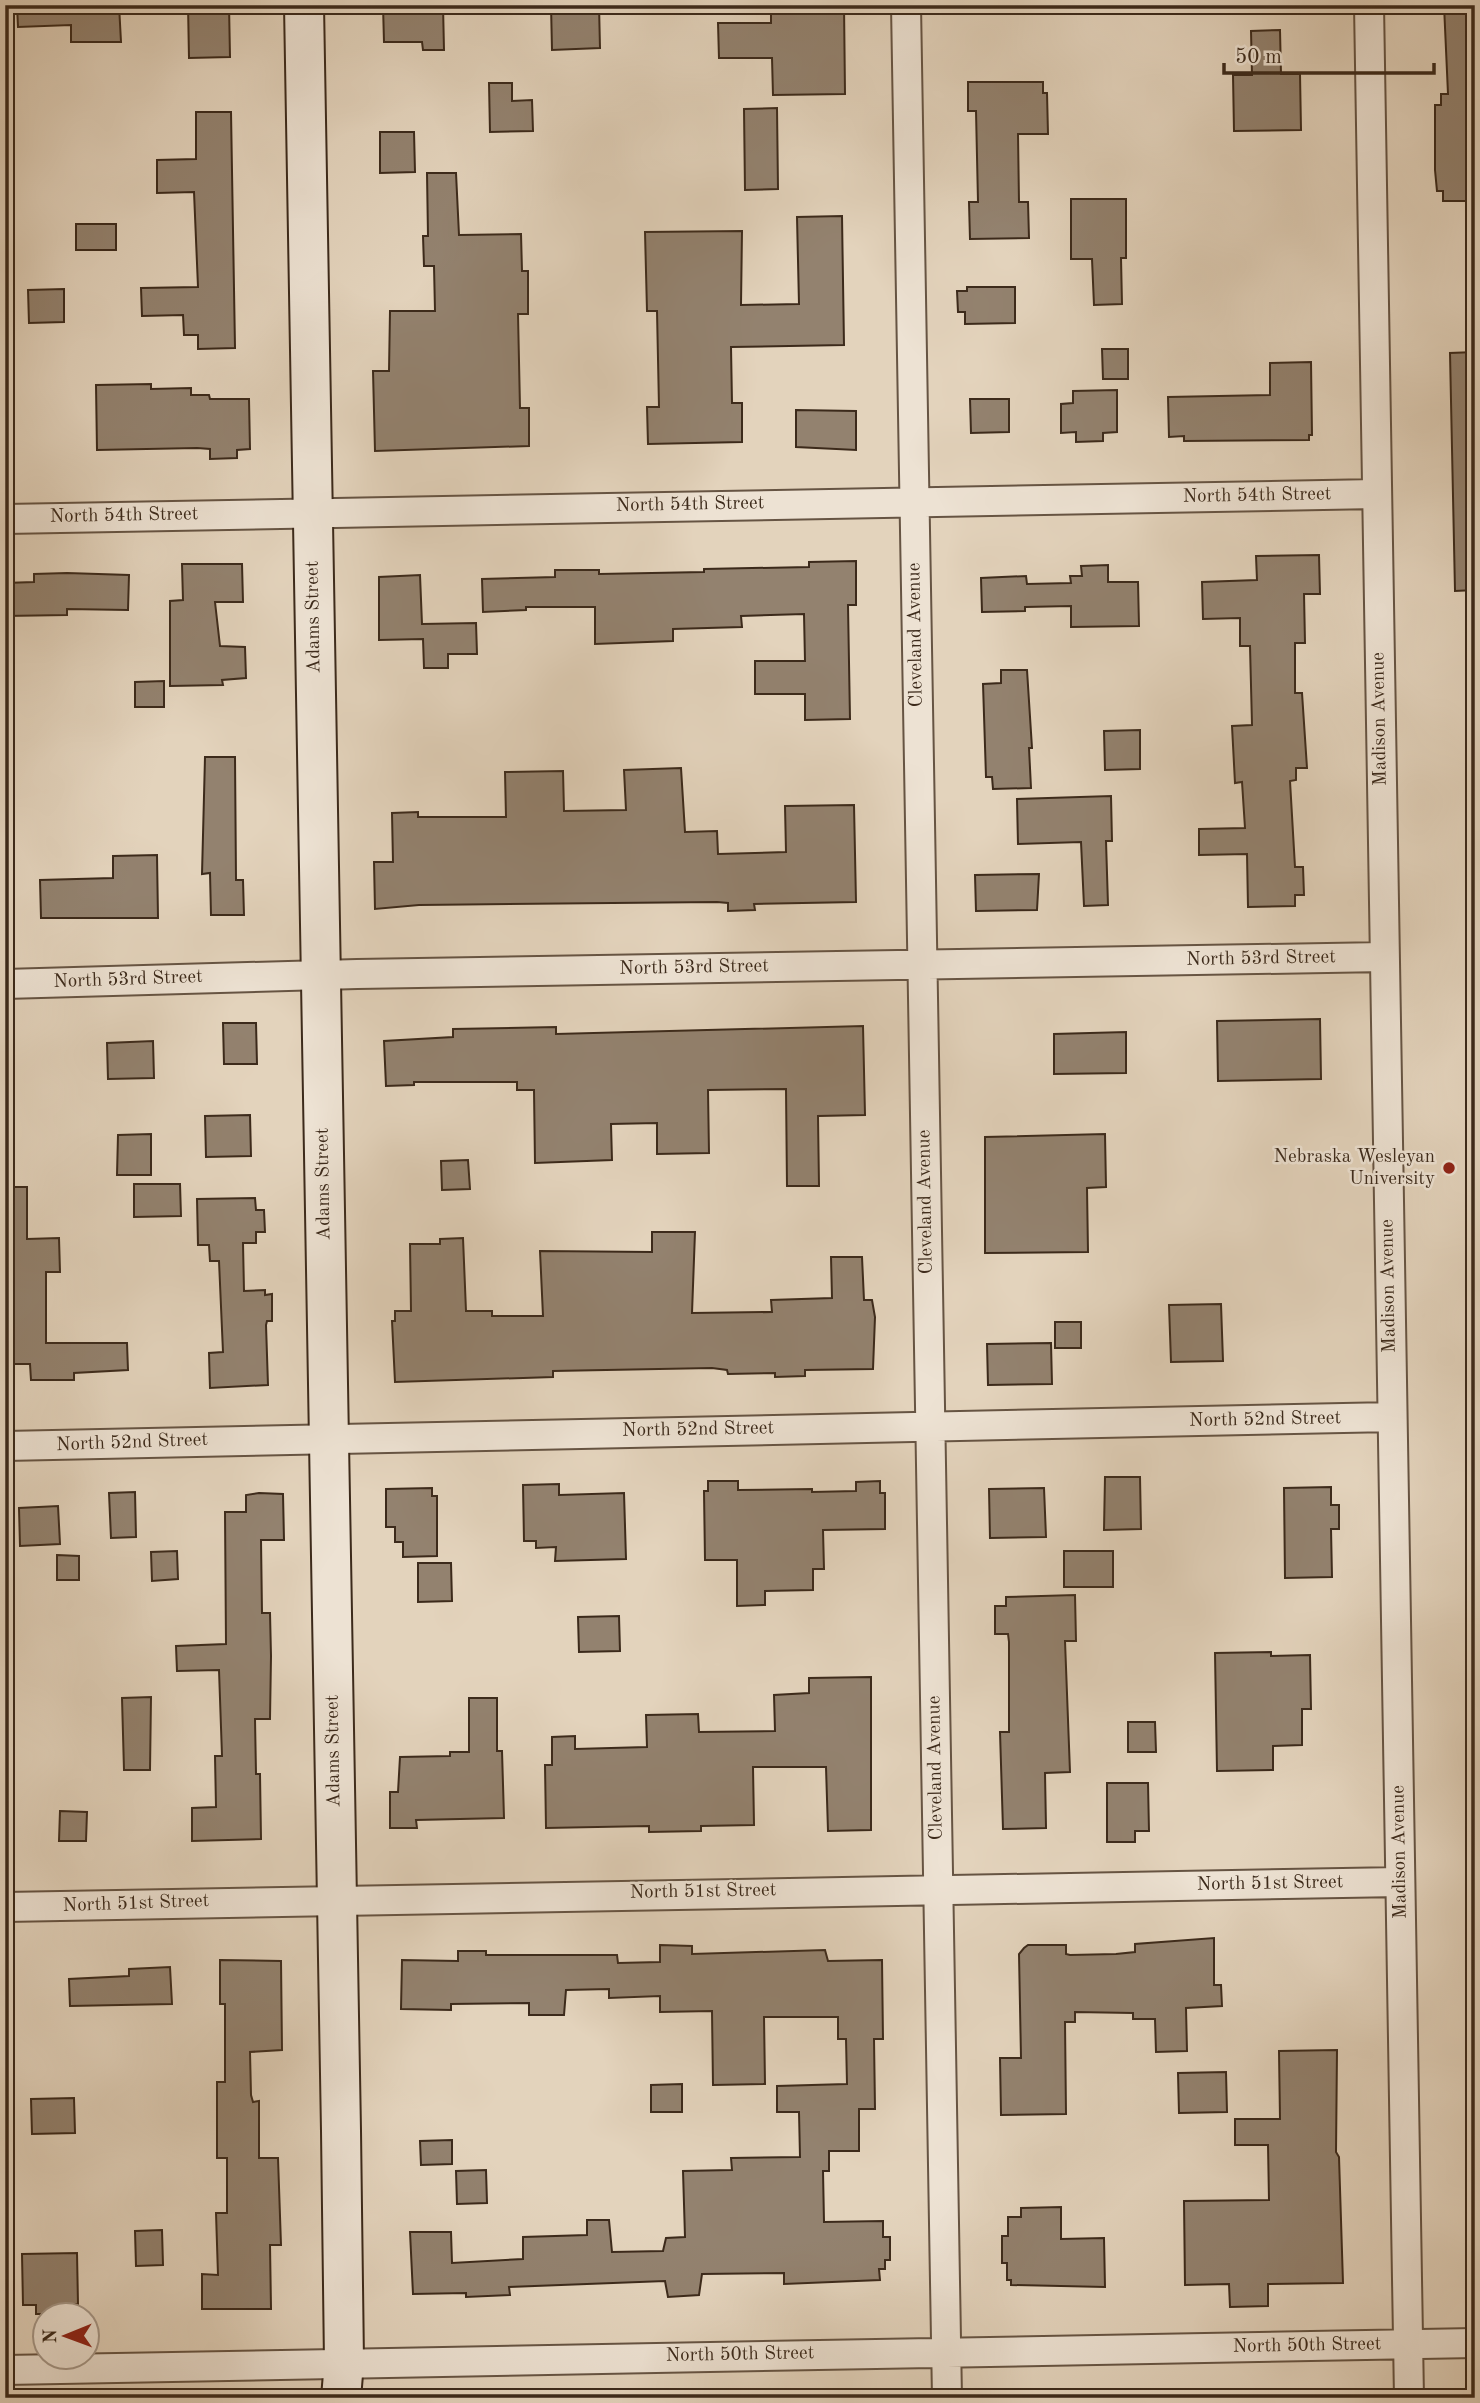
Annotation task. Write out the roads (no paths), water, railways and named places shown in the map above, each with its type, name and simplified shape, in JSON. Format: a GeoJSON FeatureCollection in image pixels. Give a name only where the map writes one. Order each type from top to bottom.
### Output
{"type":"FeatureCollection","features":[{"type":"Feature","properties":{"kind":"main road","name":"Adams Street"},"geometry":{"type":"LineString","coordinates":[[304,5],[345,2386]]}},
{"type":"Feature","properties":{"kind":"street","name":"Cleveland Avenue"},"geometry":{"type":"LineString","coordinates":[[906,5],[947,2398]]}},
{"type":"Feature","properties":{"kind":"street","name":"Madison Avenue"},"geometry":{"type":"LineString","coordinates":[[1369,5],[1409,2398]]}},
{"type":"Feature","properties":{"kind":"street","name":"North 54th Street"},"geometry":{"type":"LineString","coordinates":[[5,519],[1376,494]]}},
{"type":"Feature","properties":{"kind":"street","name":"North 53rd Street"},"geometry":{"type":"LineString","coordinates":[[5,984],[321,975],[1384,957]]}},
{"type":"Feature","properties":{"kind":"street","name":"North 52nd Street"},"geometry":{"type":"LineString","coordinates":[[5,1446],[329,1437],[1392,1417]]}},
{"type":"Feature","properties":{"kind":"street","name":"North 51st Street"},"geometry":{"type":"LineString","coordinates":[[5,1908],[337,1899],[1400,1882]]}},
{"type":"Feature","properties":{"kind":"street","name":"North 50th Street"},"geometry":{"type":"LineString","coordinates":[[5,2370],[345,2386],[946,2352],[1475,2343]]}},
{"type":"Feature","properties":{"kind":"place","name":"Nebraska Wesleyan University"},"geometry":{"type":"Point","coordinates":[1449,1168]}}]}
